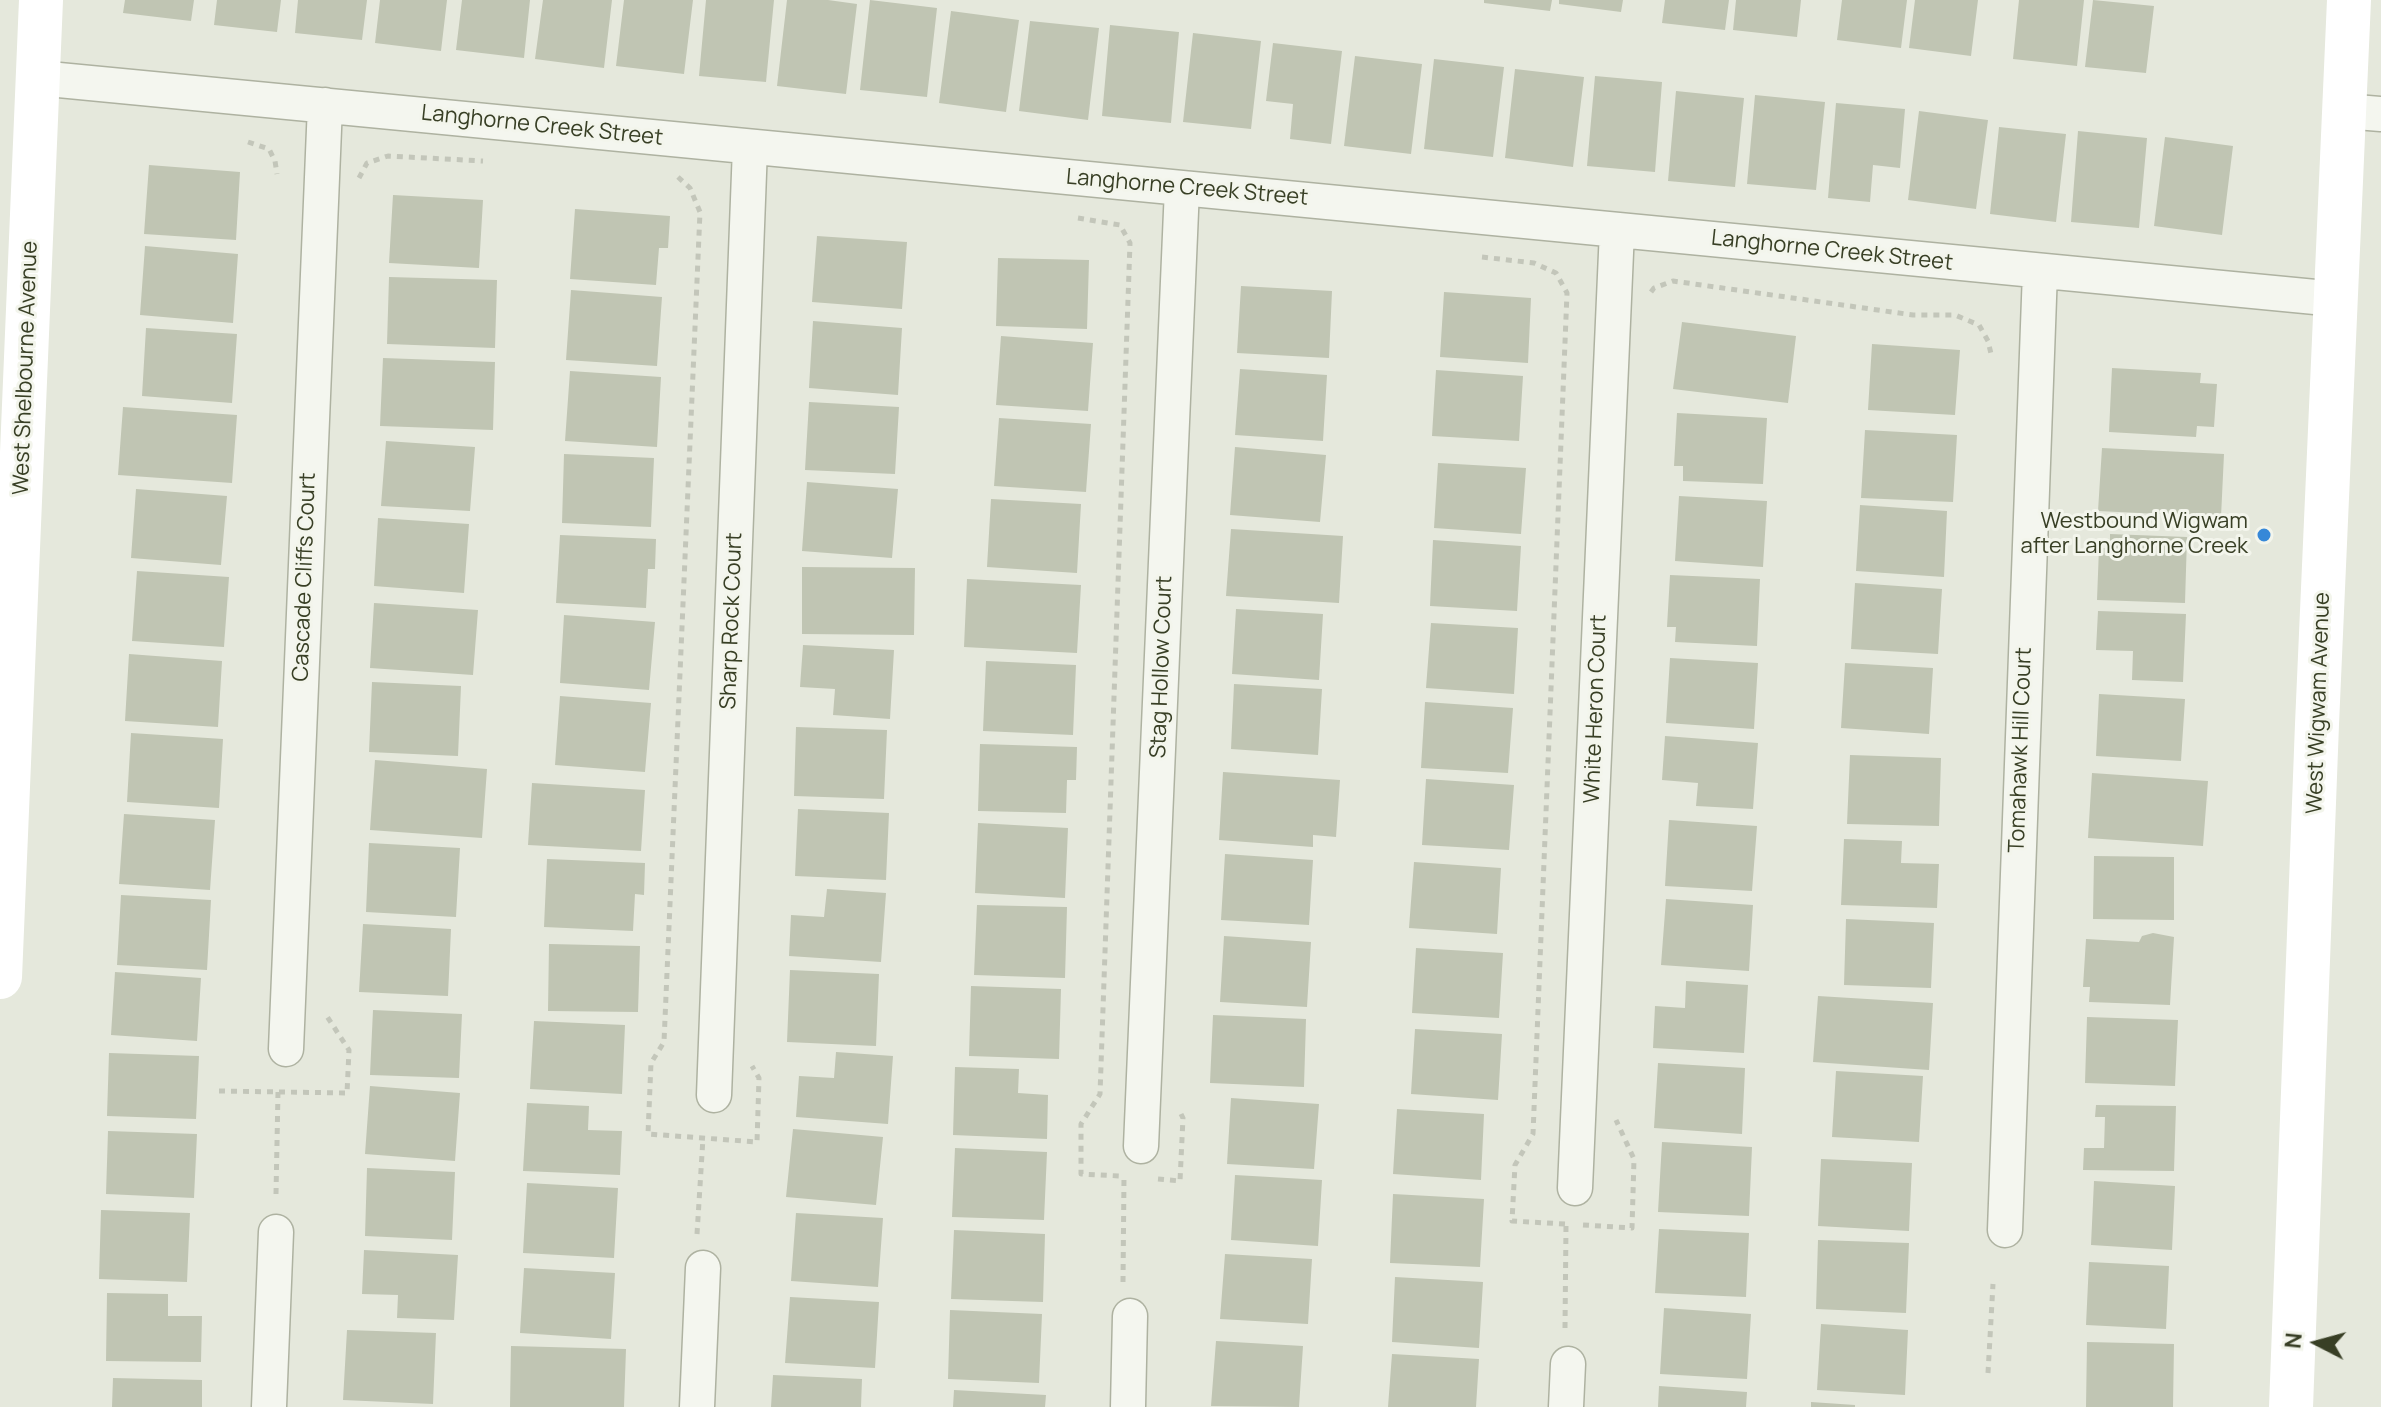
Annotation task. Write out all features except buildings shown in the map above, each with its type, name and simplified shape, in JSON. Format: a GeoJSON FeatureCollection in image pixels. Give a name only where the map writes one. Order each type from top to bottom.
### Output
{"type":"FeatureCollection","features":[{"type":"Feature","properties":{"kind":"street","name":"West Shelbourne Avenue"},"geometry":{"type":"LineString","coordinates":[[0,977],[13,386],[38,78],[41,0]]}},
{"type":"Feature","properties":{"kind":"street","name":"West Wigwam Avenue"},"geometry":{"type":"LineString","coordinates":[[2291,1407],[2336,299],[2363,112],[2349,0]]}},
{"type":"Feature","properties":{"kind":"street","name":"Langhorne Creek Street"},"geometry":{"type":"LineString","coordinates":[[38,78],[2336,299]]}},
{"type":"Feature","properties":{"kind":"street","name":"Cascade Cliffs Court"},"geometry":{"type":"LineString","coordinates":[[286,1049],[325,105]]}},
{"type":"Feature","properties":{"kind":"street","name":"Sharp Rock Court"},"geometry":{"type":"LineString","coordinates":[[714,1095],[750,147]]}},
{"type":"Feature","properties":{"kind":"street","name":"Stag Hollow Court"},"geometry":{"type":"LineString","coordinates":[[1140,1162],[1182,188]]}},
{"type":"Feature","properties":{"kind":"street","name":"White Heron Court"},"geometry":{"type":"LineString","coordinates":[[1575,1188],[1617,230]]}},
{"type":"Feature","properties":{"kind":"street","name":"Tomahawk Hill Court"},"geometry":{"type":"LineString","coordinates":[[2005,1230],[2040,271]]}},
{"type":"Feature","properties":{"kind":"street"},"geometry":{"type":"LineString","coordinates":[[269,1407],[276,1232]]}},
{"type":"Feature","properties":{"kind":"street"},"geometry":{"type":"LineString","coordinates":[[697,1407],[700,1254]]}},
{"type":"Feature","properties":{"kind":"street"},"geometry":{"type":"LineString","coordinates":[[1128,1407],[1130,1316]]}},
{"type":"Feature","properties":{"kind":"street"},"geometry":{"type":"LineString","coordinates":[[1566,1349],[1566,1407]]}},
{"type":"Feature","properties":{"kind":"path"},"geometry":{"type":"LineString","coordinates":[[248,142],[269,149],[277,174]]}},
{"type":"Feature","properties":{"kind":"path"},"geometry":{"type":"LineString","coordinates":[[357,182],[367,163],[388,156],[498,162]]}},
{"type":"Feature","properties":{"kind":"path"},"geometry":{"type":"LineString","coordinates":[[670,170],[690,188],[700,212],[664,1042],[651,1063],[648,1134],[757,1142],[759,1078],[751,1065]]}},
{"type":"Feature","properties":{"kind":"path"},"geometry":{"type":"LineString","coordinates":[[1071,217],[1120,225],[1130,243],[1100,1094],[1081,1124],[1081,1174],[1124,1177]]}},
{"type":"Feature","properties":{"kind":"path"},"geometry":{"type":"LineString","coordinates":[[1472,256],[1534,263],[1556,273],[1567,293],[1533,1134],[1515,1165],[1512,1221],[1632,1228],[1634,1159],[1616,1122],[1617,1107]]}},
{"type":"Feature","properties":{"kind":"path"},"geometry":{"type":"LineString","coordinates":[[1649,296],[1654,288],[1673,281],[1913,315],[1955,315],[1979,325],[1988,341],[1992,358]]}},
{"type":"Feature","properties":{"kind":"path"},"geometry":{"type":"LineString","coordinates":[[219,1091],[347,1093],[349,1050],[325,1014]]}},
{"type":"Feature","properties":{"kind":"path"},"geometry":{"type":"LineString","coordinates":[[276,1194],[278,1092]]}},
{"type":"Feature","properties":{"kind":"path"},"geometry":{"type":"LineString","coordinates":[[1152,1179],[1180,1181],[1183,1118],[1179,1107]]}},
{"type":"Feature","properties":{"kind":"path"},"geometry":{"type":"LineString","coordinates":[[700,1254],[703,1138]]}},
{"type":"Feature","properties":{"kind":"path"},"geometry":{"type":"LineString","coordinates":[[1123,1283],[1124,1177],[1140,1162]]}},
{"type":"Feature","properties":{"kind":"path"},"geometry":{"type":"LineString","coordinates":[[1566,1225],[1566,1349]]}},
{"type":"Feature","properties":{"kind":"path"},"geometry":{"type":"LineString","coordinates":[[1988,1373],[1993,1284]]}},
{"type":"Feature","properties":{"kind":"place","name":"Westbound Wigwam after Langhorne Creek"},"geometry":{"type":"Point","coordinates":[2264,535]}}]}
